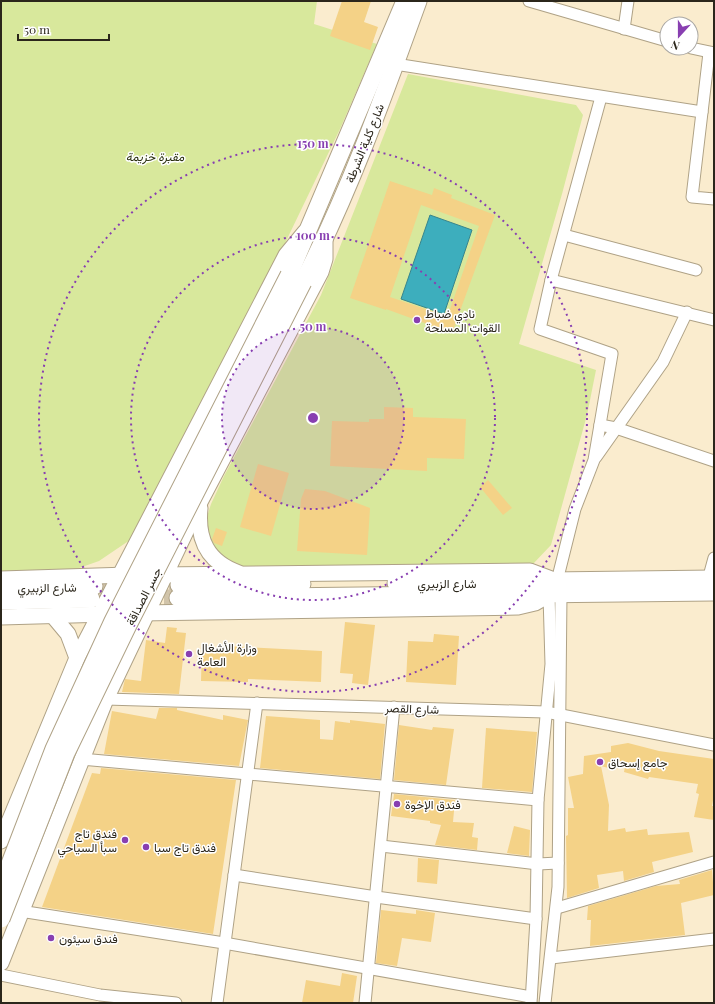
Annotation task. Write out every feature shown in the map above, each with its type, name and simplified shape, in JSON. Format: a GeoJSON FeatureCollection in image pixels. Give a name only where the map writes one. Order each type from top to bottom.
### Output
{"type":"FeatureCollection","features":[{"type":"Feature","properties":{"kind":"main road","name":"شارع كلية الشرطة"},"geometry":{"type":"LineString","coordinates":[[296,279],[307,230],[405,1]]}},
{"type":"Feature","properties":{"kind":"main road","name":"شارع كلية الشرطة"},"geometry":{"type":"LineString","coordinates":[[296,279],[325,239],[395,64],[418,1]]}},
{"type":"Feature","properties":{"kind":"main road"},"geometry":{"type":"LineString","coordinates":[[1,840],[77,658],[286,255],[307,230]]}},
{"type":"Feature","properties":{"kind":"main road"},"geometry":{"type":"LineString","coordinates":[[1,963],[20,911],[106,699],[200,502],[321,272],[325,259],[325,239]]}},
{"type":"Feature","properties":{"kind":"main road","name":"جسر الصداقة"},"geometry":{"type":"LineString","coordinates":[[1,886],[54,749],[114,621],[296,279]]}},
{"type":"Feature","properties":{"kind":"main road","name":"جسر الصداقة"},"geometry":{"type":"LineString","coordinates":[[1,919],[66,753],[296,279]]}},
{"type":"Feature","properties":{"kind":"main road"},"geometry":{"type":"LineString","coordinates":[[200,502],[198,523],[201,538],[207,550],[217,562],[230,570],[243,575]]}},
{"type":"Feature","properties":{"kind":"main road"},"geometry":{"type":"LineString","coordinates":[[1,579],[119,575],[243,575],[530,571],[556,590],[535,603],[518,607],[148,612],[100,615],[1,617]]}},
{"type":"Feature","properties":{"kind":"main road"},"geometry":{"type":"LineString","coordinates":[[119,575],[148,612]]}},
{"type":"Feature","properties":{"kind":"main road"},"geometry":{"type":"LineString","coordinates":[[100,615],[165,575]]}},
{"type":"Feature","properties":{"kind":"main road","name":"شارع الزبيري"},"geometry":{"type":"LineString","coordinates":[[178,591],[556,590],[712,584]]}},
{"type":"Feature","properties":{"kind":"main road","name":"شارع الزبيري"},"geometry":{"type":"LineString","coordinates":[[609,594],[712,584]]}},
{"type":"Feature","properties":{"kind":"main road","name":"شارع الزبيري"},"geometry":{"type":"LineString","coordinates":[[1,588],[92,592],[1,602]]}},
{"type":"Feature","properties":{"kind":"main road","name":"شارع الزبيري"},"geometry":{"type":"LineString","coordinates":[[556,590],[609,594],[653,601],[714,600]]}},
{"type":"Feature","properties":{"kind":"main road"},"geometry":{"type":"LineString","coordinates":[[53,616],[68,634],[77,658]]}},
{"type":"Feature","properties":{"kind":"street"},"geometry":{"type":"LineString","coordinates":[[529,1],[659,39]]}},
{"type":"Feature","properties":{"kind":"street"},"geometry":{"type":"LineString","coordinates":[[624,29],[628,1]]}},
{"type":"Feature","properties":{"kind":"street"},"geometry":{"type":"LineString","coordinates":[[699,50],[712,53],[702,112],[692,197],[714,199]]}},
{"type":"Feature","properties":{"kind":"street"},"geometry":{"type":"LineString","coordinates":[[395,64],[702,112]]}},
{"type":"Feature","properties":{"kind":"street"},"geometry":{"type":"LineString","coordinates":[[20,911],[224,943],[531,1000],[538,864],[538,800],[551,664],[556,590],[575,509],[594,460],[612,354],[540,329],[551,280],[601,97]]}},
{"type":"Feature","properties":{"kind":"street"},"geometry":{"type":"LineString","coordinates":[[564,235],[696,270]]}},
{"type":"Feature","properties":{"kind":"street"},"geometry":{"type":"LineString","coordinates":[[551,280],[687,312],[714,320]]}},
{"type":"Feature","properties":{"kind":"street"},"geometry":{"type":"LineString","coordinates":[[594,460],[663,362],[687,312]]}},
{"type":"Feature","properties":{"kind":"street"},"geometry":{"type":"LineString","coordinates":[[600,425],[616,428],[714,462]]}},
{"type":"Feature","properties":{"kind":"street"},"geometry":{"type":"LineString","coordinates":[[712,584],[714,558]]}},
{"type":"Feature","properties":{"kind":"street"},"geometry":{"type":"LineString","coordinates":[[546,1003],[557,908],[561,714],[556,590]]}},
{"type":"Feature","properties":{"kind":"street","name":"شارع القصر"},"geometry":{"type":"LineString","coordinates":[[106,699],[546,712],[714,745]]}},
{"type":"Feature","properties":{"kind":"street"},"geometry":{"type":"LineString","coordinates":[[216,1003],[257,703]]}},
{"type":"Feature","properties":{"kind":"street"},"geometry":{"type":"LineString","coordinates":[[365,1003],[382,846],[394,707]]}},
{"type":"Feature","properties":{"kind":"street"},"geometry":{"type":"LineString","coordinates":[[81,759],[538,800]]}},
{"type":"Feature","properties":{"kind":"street"},"geometry":{"type":"LineString","coordinates":[[382,846],[538,864],[558,863]]}},
{"type":"Feature","properties":{"kind":"street"},"geometry":{"type":"LineString","coordinates":[[557,908],[714,862]]}},
{"type":"Feature","properties":{"kind":"street"},"geometry":{"type":"LineString","coordinates":[[234,875],[376,897],[536,919]]}},
{"type":"Feature","properties":{"kind":"street"},"geometry":{"type":"LineString","coordinates":[[551,958],[714,939]]}},
{"type":"Feature","properties":{"kind":"street"},"geometry":{"type":"LineString","coordinates":[[1,975],[97,999],[176,1003]]}},
{"type":"Feature","properties":{"kind":"green space","name":"مقبرة خزيمة"},"geometry":{"type":"Polygon","coordinates":[[[1,1],[317,1],[314,24],[377,44],[340,129],[224,370],[130,540],[99,561],[62,574],[1,575],[1,1]]]}},
{"type":"Feature","properties":{"kind":"green space","name":"نادي ضباط القوات المسلحة"},"geometry":{"type":"Polygon","coordinates":[[[408,74],[576,105],[583,115],[519,344],[596,370],[587,415],[551,545],[533,564],[272,568],[231,566],[216,556],[204,526],[211,504],[224,476],[321,295],[408,74]]]}},
{"type":"Feature","properties":{"kind":"water"},"geometry":{"type":"Polygon","coordinates":[[[430,215],[472,230],[444,314],[401,299],[430,215]]]}},
{"type":"Feature","properties":{"kind":"building"},"geometry":{"type":"Polygon","coordinates":[[[342,1],[371,1],[364,22],[378,27],[370,50],[330,36],[342,1]]]}},
{"type":"Feature","properties":{"kind":"building"},"geometry":{"type":"Polygon","coordinates":[[[390,181],[432,195],[434,188],[452,195],[451,198],[495,215],[452,333],[386,309],[350,298],[390,181]],[[421,205],[390,297],[443,315],[448,315],[479,226],[421,205]]]}},
{"type":"Feature","properties":{"kind":"building"},"geometry":{"type":"Polygon","coordinates":[[[384,407],[413,408],[413,417],[466,419],[464,459],[427,458],[427,471],[330,466],[332,421],[369,422],[369,419],[384,419],[384,407]]]}},
{"type":"Feature","properties":{"kind":"building"},"geometry":{"type":"Polygon","coordinates":[[[258,464],[289,473],[271,536],[240,527],[258,464]]]}},
{"type":"Feature","properties":{"kind":"building"},"geometry":{"type":"Polygon","coordinates":[[[488,480],[512,508],[503,515],[480,487],[488,480]]]}},
{"type":"Feature","properties":{"kind":"building"},"geometry":{"type":"Polygon","coordinates":[[[305,489],[325,491],[370,508],[367,555],[297,551],[301,499],[305,489]]]}},
{"type":"Feature","properties":{"kind":"building"},"geometry":{"type":"Polygon","coordinates":[[[216,528],[227,532],[222,546],[214,543],[212,539],[216,528]]]}},
{"type":"Feature","properties":{"kind":"building"},"geometry":{"type":"Polygon","coordinates":[[[345,622],[375,625],[368,685],[352,683],[353,674],[340,673],[345,622]]]}},
{"type":"Feature","properties":{"kind":"building"},"geometry":{"type":"Polygon","coordinates":[[[167,627],[177,628],[176,632],[186,633],[179,694],[122,692],[125,679],[141,681],[146,640],[165,643],[167,627]]]}},
{"type":"Feature","properties":{"kind":"building"},"geometry":{"type":"Polygon","coordinates":[[[434,634],[459,636],[456,685],[406,682],[408,641],[433,642],[434,634]]]}},
{"type":"Feature","properties":{"kind":"building"},"geometry":{"type":"Polygon","coordinates":[[[225,646],[322,651],[321,682],[248,679],[248,682],[201,681],[202,647],[225,648],[225,646]]]}},
{"type":"Feature","properties":{"kind":"building"},"geometry":{"type":"Polygon","coordinates":[[[159,708],[177,708],[177,710],[223,720],[223,715],[248,720],[239,766],[104,754],[112,711],[156,719],[159,708]]]}},
{"type":"Feature","properties":{"kind":"building"},"geometry":{"type":"Polygon","coordinates":[[[266,716],[320,720],[320,739],[333,740],[335,721],[350,723],[350,720],[385,724],[380,779],[260,768],[266,716]]]}},
{"type":"Feature","properties":{"kind":"building"},"geometry":{"type":"Polygon","coordinates":[[[399,725],[432,730],[433,727],[454,729],[446,785],[394,780],[399,725]]]}},
{"type":"Feature","properties":{"kind":"building"},"geometry":{"type":"Polygon","coordinates":[[[486,728],[537,732],[532,792],[482,788],[486,728]]]}},
{"type":"Feature","properties":{"kind":"building"},"geometry":{"type":"Polygon","coordinates":[[[628,743],[659,751],[714,759],[714,795],[712,806],[714,806],[714,820],[694,817],[699,794],[696,793],[698,784],[649,777],[648,779],[624,772],[625,767],[612,769],[601,766],[609,805],[608,831],[625,828],[626,832],[647,829],[648,835],[689,832],[693,852],[652,862],[654,872],[624,881],[623,871],[597,875],[599,888],[567,898],[566,836],[568,835],[568,808],[574,808],[568,777],[583,774],[584,756],[611,752],[611,746],[628,743]]]}},
{"type":"Feature","properties":{"kind":"building","name":"فندق تاج سبا"},"geometry":{"type":"Polygon","coordinates":[[[101,768],[236,780],[213,934],[42,907],[92,773],[100,774],[101,768]]]}},
{"type":"Feature","properties":{"kind":"building"},"geometry":{"type":"Polygon","coordinates":[[[394,794],[455,800],[453,822],[474,823],[472,837],[478,838],[477,850],[435,845],[441,825],[430,823],[430,821],[391,816],[394,794]]]}},
{"type":"Feature","properties":{"kind":"building"},"geometry":{"type":"Polygon","coordinates":[[[514,826],[530,830],[529,856],[507,853],[514,826]]]}},
{"type":"Feature","properties":{"kind":"building"},"geometry":{"type":"Polygon","coordinates":[[[418,858],[439,860],[437,884],[417,882],[418,858]]]}},
{"type":"Feature","properties":{"kind":"building"},"geometry":{"type":"Polygon","coordinates":[[[712,870],[714,895],[681,903],[685,935],[590,946],[591,920],[587,920],[588,906],[656,886],[680,884],[679,880],[712,870]]]}},
{"type":"Feature","properties":{"kind":"building"},"geometry":{"type":"Polygon","coordinates":[[[381,910],[416,914],[416,910],[435,913],[431,942],[402,938],[397,966],[376,963],[381,910]]]}},
{"type":"Feature","properties":{"kind":"building"},"geometry":{"type":"Polygon","coordinates":[[[342,973],[357,976],[353,1003],[302,1003],[306,980],[340,986],[342,973]]]}},
{"type":"Feature","properties":{"kind":"tunnel"},"geometry":{"type":"LineString","coordinates":[[94,586],[179,585]]}},
{"type":"Feature","properties":{"kind":"tunnel"},"geometry":{"type":"LineString","coordinates":[[139,598],[178,598]]}},
{"type":"Feature","properties":{"kind":"place","name":"نادي ضباط القوات المسلحة"},"geometry":{"type":"Point","coordinates":[417,320]}},
{"type":"Feature","properties":{"kind":"place","name":"وزارة الأشغال العامة"},"geometry":{"type":"Point","coordinates":[189,654]}},
{"type":"Feature","properties":{"kind":"place","name":"جامع إسحاق"},"geometry":{"type":"Point","coordinates":[600,762]}},
{"type":"Feature","properties":{"kind":"place","name":"فندق الإخوة"},"geometry":{"type":"Point","coordinates":[397,804]}},
{"type":"Feature","properties":{"kind":"place","name":"فندق تاج سبأ السياحي"},"geometry":{"type":"Point","coordinates":[125,840]}},
{"type":"Feature","properties":{"kind":"place","name":"فندق تاج سبا"},"geometry":{"type":"Point","coordinates":[146,847]}},
{"type":"Feature","properties":{"kind":"place","name":"فندق سيئون"},"geometry":{"type":"Point","coordinates":[51,938]}}]}
